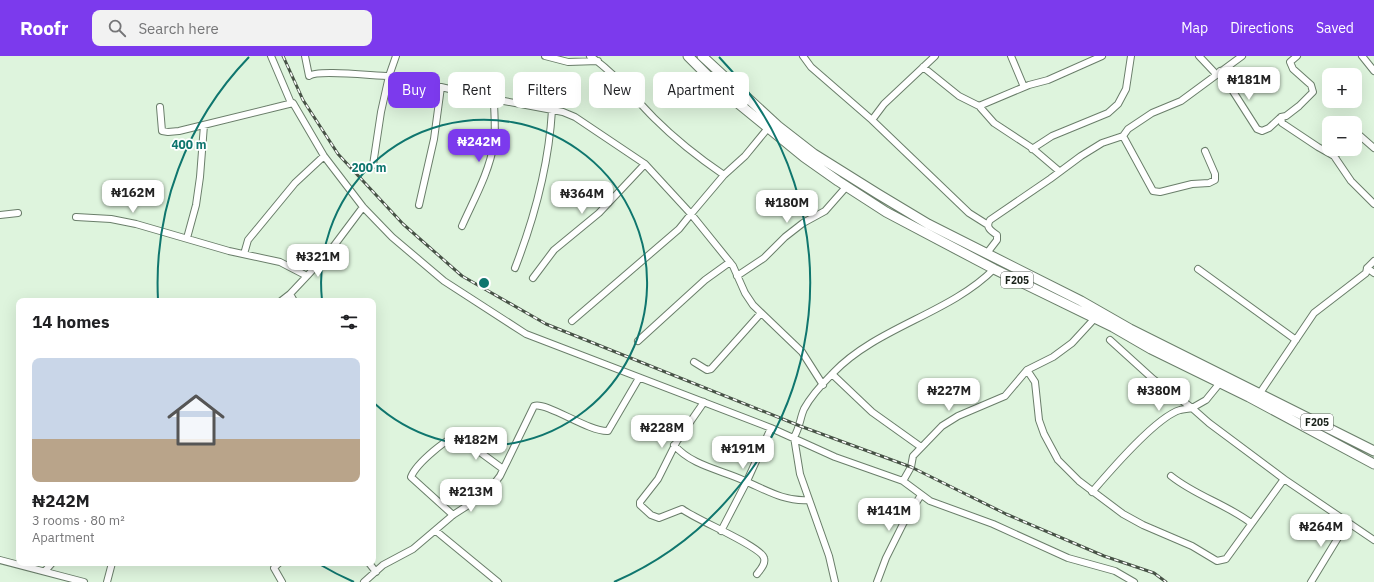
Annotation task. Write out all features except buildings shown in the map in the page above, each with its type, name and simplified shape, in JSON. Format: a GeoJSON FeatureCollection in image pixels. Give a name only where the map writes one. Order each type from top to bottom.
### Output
{"type":"FeatureCollection","features":[{"type":"Feature","properties":{"kind":"main road","name":"F205"},"geometry":{"type":"LineString","coordinates":[[688,56],[704,72]]}},
{"type":"Feature","properties":{"kind":"main road","name":"F205"},"geometry":{"type":"LineString","coordinates":[[702,56],[718,72]]}},
{"type":"Feature","properties":{"kind":"main road","name":"F205"},"geometry":{"type":"LineString","coordinates":[[749,101],[778,126],[814,154],[928,224],[1081,301],[1130,329],[1260,393],[1278,407],[1374,464]]}},
{"type":"Feature","properties":{"kind":"main road","name":"F205"},"geometry":{"type":"LineString","coordinates":[[744,108],[804,157],[838,181],[909,225],[994,269],[1095,318],[1219,384],[1278,407],[1374,451]]}},
{"type":"Feature","properties":{"kind":"street"},"geometry":{"type":"LineString","coordinates":[[271,56],[291,103],[295,106],[324,156],[363,207],[392,237],[424,266],[514,327],[542,341],[794,437],[809,446],[835,457],[903,481],[930,501],[993,524],[1068,558],[1115,571],[1122,579],[1134,582]]}},
{"type":"Feature","properties":{"kind":"street"},"geometry":{"type":"LineString","coordinates":[[305,56],[309,76],[312,73],[388,76]]}},
{"type":"Feature","properties":{"kind":"street"},"geometry":{"type":"LineString","coordinates":[[390,72],[396,56]]}},
{"type":"Feature","properties":{"kind":"street"},"geometry":{"type":"LineString","coordinates":[[546,56],[568,62],[598,61]]}},
{"type":"Feature","properties":{"kind":"street"},"geometry":{"type":"LineString","coordinates":[[590,56],[598,61],[677,140],[698,158],[724,175]]}},
{"type":"Feature","properties":{"kind":"street"},"geometry":{"type":"LineString","coordinates":[[803,56],[811,67],[872,120],[969,213],[988,225],[990,230],[997,235],[997,240],[987,253]]}},
{"type":"Feature","properties":{"kind":"street"},"geometry":{"type":"LineString","coordinates":[[872,120],[884,104],[935,56]]}},
{"type":"Feature","properties":{"kind":"street"},"geometry":{"type":"LineString","coordinates":[[1011,56],[1024,87]]}},
{"type":"Feature","properties":{"kind":"street"},"geometry":{"type":"LineString","coordinates":[[979,106],[1024,87],[1048,80],[1102,56]]}},
{"type":"Feature","properties":{"kind":"street"},"geometry":{"type":"LineString","coordinates":[[1032,149],[1052,136],[1108,113],[1118,104],[1126,89],[1131,56]]}},
{"type":"Feature","properties":{"kind":"street"},"geometry":{"type":"LineString","coordinates":[[1199,56],[1218,72],[1257,129],[1262,131],[1269,128],[1281,117],[1286,116],[1313,92],[1311,85],[1293,69],[1290,62],[1297,56]]}},
{"type":"Feature","properties":{"kind":"street"},"geometry":{"type":"LineString","coordinates":[[988,225],[990,220],[1081,156],[1102,143],[1123,136],[1128,129],[1152,113],[1196,91],[1218,72],[1242,56]]}},
{"type":"Feature","properties":{"kind":"street"},"geometry":{"type":"LineString","coordinates":[[1362,56],[1374,71]]}},
{"type":"Feature","properties":{"kind":"street"},"geometry":{"type":"LineString","coordinates":[[923,67],[959,96],[979,106],[994,123],[1032,149],[1059,171]]}},
{"type":"Feature","properties":{"kind":"street"},"geometry":{"type":"LineString","coordinates":[[373,165],[381,112],[388,80]]}},
{"type":"Feature","properties":{"kind":"street"},"geometry":{"type":"LineString","coordinates":[[419,205],[434,139],[441,87],[448,89]]}},
{"type":"Feature","properties":{"kind":"street"},"geometry":{"type":"LineString","coordinates":[[505,101],[563,112],[574,117],[646,164],[691,214],[730,262],[753,305],[802,352],[823,385]]}},
{"type":"Feature","properties":{"kind":"street"},"geometry":{"type":"LineString","coordinates":[[160,107],[161,127],[163,132],[179,131],[291,103]]}},
{"type":"Feature","properties":{"kind":"street"},"geometry":{"type":"LineString","coordinates":[[462,226],[482,183],[490,161],[494,141],[494,108]]}},
{"type":"Feature","properties":{"kind":"street"},"geometry":{"type":"LineString","coordinates":[[515,268],[544,169],[551,134],[552,110]]}},
{"type":"Feature","properties":{"kind":"street"},"geometry":{"type":"LineString","coordinates":[[1281,117],[1282,123],[1322,149]]}},
{"type":"Feature","properties":{"kind":"street"},"geometry":{"type":"LineString","coordinates":[[187,238],[196,205],[204,125]]}},
{"type":"Feature","properties":{"kind":"street"},"geometry":{"type":"LineString","coordinates":[[572,321],[680,229],[724,175],[745,156],[768,128]]}},
{"type":"Feature","properties":{"kind":"street"},"geometry":{"type":"LineString","coordinates":[[1123,136],[1153,191],[1160,192],[1192,184],[1209,183],[1215,180],[1215,174],[1205,151]]}},
{"type":"Feature","properties":{"kind":"street"},"geometry":{"type":"LineString","coordinates":[[1362,138],[1374,148]]}},
{"type":"Feature","properties":{"kind":"street"},"geometry":{"type":"LineString","coordinates":[[244,254],[248,240],[295,183],[324,156]]}},
{"type":"Feature","properties":{"kind":"street"},"geometry":{"type":"LineString","coordinates":[[1334,156],[1351,181],[1374,204]]}},
{"type":"Feature","properties":{"kind":"street"},"geometry":{"type":"LineString","coordinates":[[533,278],[554,250],[599,213],[646,164]]}},
{"type":"Feature","properties":{"kind":"street"},"geometry":{"type":"LineString","coordinates":[[737,276],[764,258],[803,223],[825,211],[847,186]]}},
{"type":"Feature","properties":{"kind":"street"},"geometry":{"type":"LineString","coordinates":[[285,298],[330,250],[363,207]]}},
{"type":"Feature","properties":{"kind":"street"},"geometry":{"type":"LineString","coordinates":[[0,214],[18,213]]}},
{"type":"Feature","properties":{"kind":"street"},"geometry":{"type":"LineString","coordinates":[[76,216],[119,220],[244,254],[280,262],[307,276]]}},
{"type":"Feature","properties":{"kind":"street"},"geometry":{"type":"LineString","coordinates":[[1260,393],[1314,313],[1366,273],[1367,268],[1374,261]]}},
{"type":"Feature","properties":{"kind":"street"},"geometry":{"type":"LineString","coordinates":[[638,341],[705,280],[730,262]]}},
{"type":"Feature","properties":{"kind":"street"},"geometry":{"type":"LineString","coordinates":[[1367,268],[1374,273]]}},
{"type":"Feature","properties":{"kind":"street"},"geometry":{"type":"LineString","coordinates":[[835,582],[829,556],[800,474],[794,437],[800,426],[804,410],[832,374],[870,345],[947,303],[994,269]]}},
{"type":"Feature","properties":{"kind":"street"},"geometry":{"type":"LineString","coordinates":[[1198,269],[1296,340]]}},
{"type":"Feature","properties":{"kind":"street"},"geometry":{"type":"LineString","coordinates":[[290,294],[292,298]]}},
{"type":"Feature","properties":{"kind":"street"},"geometry":{"type":"LineString","coordinates":[[694,362],[707,370],[711,369],[761,313]]}},
{"type":"Feature","properties":{"kind":"street"},"geometry":{"type":"LineString","coordinates":[[903,481],[910,467],[913,456],[948,423],[1005,396],[1027,370],[1054,357],[1072,343],[1095,318]]}},
{"type":"Feature","properties":{"kind":"street"},"geometry":{"type":"LineString","coordinates":[[1110,340],[1153,379],[1284,480],[1374,540]]}},
{"type":"Feature","properties":{"kind":"street"},"geometry":{"type":"LineString","coordinates":[[1027,370],[1035,382],[1039,420],[1044,434],[1058,460],[1092,492],[1123,514],[1192,546],[1217,560],[1226,559],[1284,480]]}},
{"type":"Feature","properties":{"kind":"street"},"geometry":{"type":"LineString","coordinates":[[832,374],[877,416],[922,447]]}},
{"type":"Feature","properties":{"kind":"street"},"geometry":{"type":"LineString","coordinates":[[364,582],[390,561],[413,549],[453,515],[487,493],[495,484],[534,406],[544,405],[560,415],[600,431],[608,431],[639,378]]}},
{"type":"Feature","properties":{"kind":"street"},"geometry":{"type":"LineString","coordinates":[[1092,492],[1112,469],[1153,428],[1180,410],[1192,408],[1206,400],[1219,384]]}},
{"type":"Feature","properties":{"kind":"street"},"geometry":{"type":"LineString","coordinates":[[704,402],[674,446],[658,479],[640,502],[640,505],[651,515],[659,518],[682,509],[706,524],[742,540],[762,553],[764,562],[757,574]]}},
{"type":"Feature","properties":{"kind":"street"},"geometry":{"type":"LineString","coordinates":[[721,530],[747,481],[771,428]]}},
{"type":"Feature","properties":{"kind":"street"},"geometry":{"type":"LineString","coordinates":[[453,515],[411,477],[413,472],[420,464],[454,436],[462,435],[473,447],[503,469]]}},
{"type":"Feature","properties":{"kind":"street"},"geometry":{"type":"LineString","coordinates":[[674,446],[696,461],[747,481],[782,497],[809,500]]}},
{"type":"Feature","properties":{"kind":"street"},"geometry":{"type":"LineString","coordinates":[[1171,476],[1196,493],[1234,511],[1251,523]]}},
{"type":"Feature","properties":{"kind":"street"},"geometry":{"type":"LineString","coordinates":[[877,582],[886,558],[903,524],[921,495]]}},
{"type":"Feature","properties":{"kind":"street"},"geometry":{"type":"LineString","coordinates":[[1311,582],[1347,523]]}},
{"type":"Feature","properties":{"kind":"street"},"geometry":{"type":"LineString","coordinates":[[436,531],[498,582]]}},
{"type":"Feature","properties":{"kind":"street"},"geometry":{"type":"LineString","coordinates":[[0,560],[16,564]]}},
{"type":"Feature","properties":{"kind":"street"},"geometry":{"type":"LineString","coordinates":[[25,566],[84,582]]}},
{"type":"Feature","properties":{"kind":"street"},"geometry":{"type":"LineString","coordinates":[[45,571],[49,566]]}},
{"type":"Feature","properties":{"kind":"street"},"geometry":{"type":"LineString","coordinates":[[107,582],[111,566]]}},
{"type":"Feature","properties":{"kind":"street"},"geometry":{"type":"LineString","coordinates":[[276,566],[274,568],[282,582]]}},
{"type":"Feature","properties":{"kind":"street"},"geometry":{"type":"LineString","coordinates":[[371,566],[376,572]]}},
{"type":"Feature","properties":{"kind":"railway"},"geometry":{"type":"LineString","coordinates":[[283,56],[303,100],[338,154],[403,224],[462,276],[546,324],[800,426],[911,467],[1006,514],[1104,556],[1154,573],[1166,582]]}}]}
